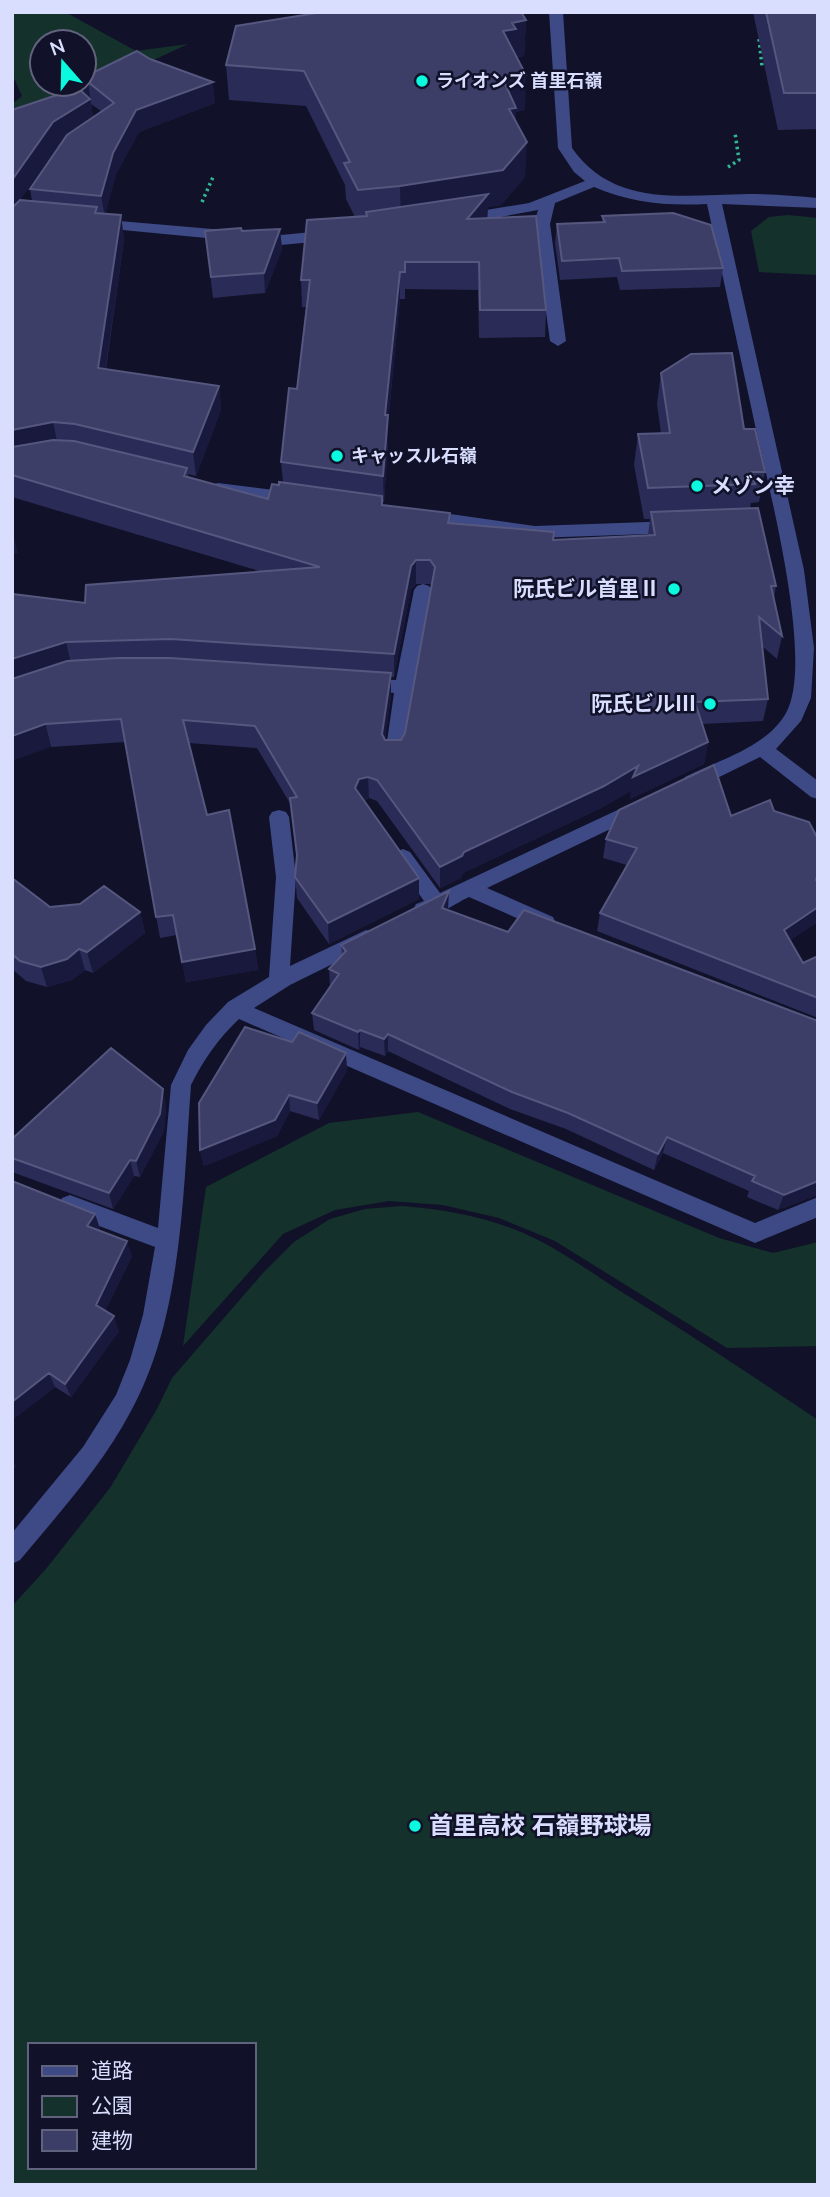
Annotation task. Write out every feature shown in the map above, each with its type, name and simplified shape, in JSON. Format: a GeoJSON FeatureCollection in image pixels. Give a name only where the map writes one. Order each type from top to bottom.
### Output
{"type":"FeatureCollection","features":[{"type":"Feature","properties":{"kind":"street"},"geometry":{"type":"LineString","coordinates":[[556,12],[565,148],[576,165],[597,181],[620,194],[635,197],[754,198],[818,203]]}},
{"type":"Feature","properties":{"kind":"street"},"geometry":{"type":"LineString","coordinates":[[441,222],[533,207],[597,181]]}},
{"type":"Feature","properties":{"kind":"street"},"geometry":{"type":"LineString","coordinates":[[12,1552],[103,1439],[134,1379],[146,1344],[169,1242],[181,1085],[202,1042],[235,1009],[279,982],[436,903],[671,792],[770,755],[794,716],[802,698],[805,648],[802,610],[776,522],[713,199]]}},
{"type":"Feature","properties":{"kind":"street"},"geometry":{"type":"LineString","coordinates":[[548,202],[542,224],[558,341]]}},
{"type":"Feature","properties":{"kind":"street"},"geometry":{"type":"LineString","coordinates":[[84,223],[281,240],[348,234]]}},
{"type":"Feature","properties":{"kind":"street"},"geometry":{"type":"LineString","coordinates":[[202,486],[311,500]]}},
{"type":"Feature","properties":{"kind":"street"},"geometry":{"type":"LineString","coordinates":[[410,514],[535,533],[691,526]]}},
{"type":"Feature","properties":{"kind":"street"},"geometry":{"type":"LineString","coordinates":[[394,755],[423,590]]}},
{"type":"Feature","properties":{"kind":"street"},"geometry":{"type":"LineString","coordinates":[[350,683],[404,687]]}},
{"type":"Feature","properties":{"kind":"street"},"geometry":{"type":"LineString","coordinates":[[770,755],[818,792]]}},
{"type":"Feature","properties":{"kind":"street"},"geometry":{"type":"LineString","coordinates":[[279,817],[286,877],[279,982]]}},
{"type":"Feature","properties":{"kind":"street"},"geometry":{"type":"LineString","coordinates":[[391,840],[436,903]]}},
{"type":"Feature","properties":{"kind":"street"},"geometry":{"type":"LineString","coordinates":[[468,888],[503,906],[566,930]]}},
{"type":"Feature","properties":{"kind":"street"},"geometry":{"type":"LineString","coordinates":[[235,1009],[755,1233],[818,1207]]}},
{"type":"Feature","properties":{"kind":"street"},"geometry":{"type":"LineString","coordinates":[[51,1198],[169,1242]]}},
{"type":"Feature","properties":{"kind":"path"},"geometry":{"type":"LineString","coordinates":[[759,38],[762,66]]}},
{"type":"Feature","properties":{"kind":"path"},"geometry":{"type":"LineString","coordinates":[[732,165],[739,160],[735,133]]}},
{"type":"Feature","properties":{"kind":"green space"},"geometry":{"type":"Polygon","coordinates":[[[12,12],[65,12],[94,28],[28,28],[28,98],[72,98],[12,126],[12,104],[22,96],[12,74],[12,12]]]}},
{"type":"Feature","properties":{"kind":"green space"},"geometry":{"type":"Polygon","coordinates":[[[98,30],[136,51],[188,44],[98,86],[98,30]]]}},
{"type":"Feature","properties":{"kind":"green space"},"geometry":{"type":"Polygon","coordinates":[[[788,215],[818,218],[818,275],[759,272],[751,231],[769,217],[788,215]]]}},
{"type":"Feature","properties":{"kind":"green space"},"geometry":{"type":"Polygon","coordinates":[[[418,1112],[719,1238],[773,1253],[818,1242],[818,1346],[727,1348],[555,1241],[499,1218],[443,1205],[389,1201],[335,1210],[283,1234],[183,1346],[206,1187],[329,1123],[418,1112]]]}},
{"type":"Feature","properties":{"kind":"green space","name":"首里高校 石嶺野球場"},"geometry":{"type":"Polygon","coordinates":[[[402,1206],[444,1211],[511,1228],[579,1264],[818,1420],[818,2185],[12,2185],[12,1606],[46,1569],[110,1488],[157,1409],[172,1378],[263,1273],[294,1242],[330,1219],[365,1209],[402,1206]]]}},
{"type":"Feature","properties":{"kind":"building"},"geometry":{"type":"Polygon","coordinates":[[[323,12],[521,12],[526,20],[512,23],[516,29],[503,31],[526,75],[503,79],[516,108],[509,109],[527,142],[503,170],[358,190],[344,163],[350,162],[304,71],[226,65],[236,26],[323,12]]]}},
{"type":"Feature","properties":{"kind":"building"},"geometry":{"type":"Polygon","coordinates":[[[766,12],[818,12],[818,93],[784,93],[766,12]]]}},
{"type":"Feature","properties":{"kind":"building"},"geometry":{"type":"Polygon","coordinates":[[[137,51],[150,59],[213,82],[136,110],[113,153],[101,196],[30,189],[67,135],[114,103],[98,90],[98,70],[137,51]]]}},
{"type":"Feature","properties":{"kind":"building"},"geometry":{"type":"Polygon","coordinates":[[[48,98],[90,99],[53,122],[12,180],[12,110],[48,98]]]}},
{"type":"Feature","properties":{"kind":"building"},"geometry":{"type":"Polygon","coordinates":[[[488,194],[467,219],[536,216],[546,310],[480,310],[479,262],[405,262],[405,272],[400,272],[385,415],[388,415],[383,476],[281,462],[289,388],[297,389],[310,280],[301,280],[307,220],[367,216],[366,212],[488,194]]]}},
{"type":"Feature","properties":{"kind":"building"},"geometry":{"type":"Polygon","coordinates":[[[20,200],[97,207],[95,213],[121,215],[98,368],[219,386],[193,452],[75,424],[53,422],[12,430],[12,208],[20,200]]]}},
{"type":"Feature","properties":{"kind":"building"},"geometry":{"type":"Polygon","coordinates":[[[673,213],[711,225],[723,268],[622,271],[619,258],[562,261],[557,224],[605,222],[602,216],[673,213]]]}},
{"type":"Feature","properties":{"kind":"building"},"geometry":{"type":"Polygon","coordinates":[[[241,228],[242,231],[280,229],[264,273],[211,277],[205,231],[241,228]]]}},
{"type":"Feature","properties":{"kind":"building"},"geometry":{"type":"Polygon","coordinates":[[[732,353],[744,429],[755,429],[765,472],[752,472],[755,484],[648,488],[638,434],[670,433],[661,373],[691,354],[732,353]]]}},
{"type":"Feature","properties":{"kind":"building"},"geometry":{"type":"Polygon","coordinates":[[[53,440],[74,441],[187,468],[184,476],[268,499],[272,484],[279,485],[279,482],[382,496],[382,505],[450,513],[448,523],[554,532],[553,540],[655,535],[651,512],[758,508],[776,586],[771,586],[782,636],[759,617],[768,699],[695,702],[708,742],[633,777],[638,766],[604,786],[464,852],[462,856],[440,867],[377,780],[368,777],[359,779],[355,788],[419,878],[328,923],[295,877],[297,855],[290,798],[297,797],[255,726],[183,720],[207,815],[229,810],[255,949],[182,962],[173,915],[156,917],[121,719],[45,724],[12,736],[12,679],[67,661],[118,658],[170,658],[391,673],[382,734],[385,740],[401,740],[405,733],[435,567],[430,560],[416,560],[411,566],[394,654],[171,639],[66,642],[12,659],[12,594],[85,603],[86,585],[320,567],[12,475],[12,447],[53,440]]]}},
{"type":"Feature","properties":{"kind":"building"},"geometry":{"type":"Polygon","coordinates":[[[714,765],[731,816],[770,800],[774,811],[809,822],[818,839],[818,907],[784,930],[803,963],[818,956],[818,998],[600,913],[637,848],[606,839],[619,810],[714,765]]]}},
{"type":"Feature","properties":{"kind":"building"},"geometry":{"type":"Polygon","coordinates":[[[12,878],[50,907],[80,904],[104,886],[140,912],[87,952],[79,949],[67,959],[41,967],[20,961],[12,954],[12,878]]]}},
{"type":"Feature","properties":{"kind":"building"},"geometry":{"type":"Polygon","coordinates":[[[449,891],[442,908],[508,932],[524,910],[818,1021],[818,1181],[784,1195],[752,1181],[755,1176],[667,1137],[658,1154],[568,1113],[512,1092],[388,1034],[384,1039],[360,1030],[358,1032],[312,1013],[339,974],[329,969],[346,951],[341,945],[449,891]]]}},
{"type":"Feature","properties":{"kind":"building"},"geometry":{"type":"Polygon","coordinates":[[[245,1027],[292,1042],[299,1032],[346,1053],[317,1103],[289,1095],[275,1120],[200,1150],[199,1103],[245,1027]]]}},
{"type":"Feature","properties":{"kind":"building"},"geometry":{"type":"Polygon","coordinates":[[[111,1048],[163,1089],[160,1114],[136,1161],[130,1160],[109,1193],[12,1158],[12,1139],[111,1048]]]}},
{"type":"Feature","properties":{"kind":"building"},"geometry":{"type":"Polygon","coordinates":[[[12,1181],[95,1214],[87,1226],[127,1241],[96,1305],[114,1316],[65,1384],[49,1373],[12,1402],[12,1181]]]}},
{"type":"Feature","properties":{"kind":"place","name":"ライオンズ 首里石嶺"},"geometry":{"type":"Point","coordinates":[422,81]}},
{"type":"Feature","properties":{"kind":"place","name":"キャッスル石嶺"},"geometry":{"type":"Point","coordinates":[337,456]}},
{"type":"Feature","properties":{"kind":"place","name":"メゾン幸"},"geometry":{"type":"Point","coordinates":[697,486]}},
{"type":"Feature","properties":{"kind":"place","name":"阮氏ビル首里Ⅱ"},"geometry":{"type":"Point","coordinates":[674,589]}},
{"type":"Feature","properties":{"kind":"place","name":"阮氏ビルⅢ"},"geometry":{"type":"Point","coordinates":[710,704]}},
{"type":"Feature","properties":{"kind":"place","name":"首里高校 石嶺野球場"},"geometry":{"type":"Point","coordinates":[415,1826]}}]}
